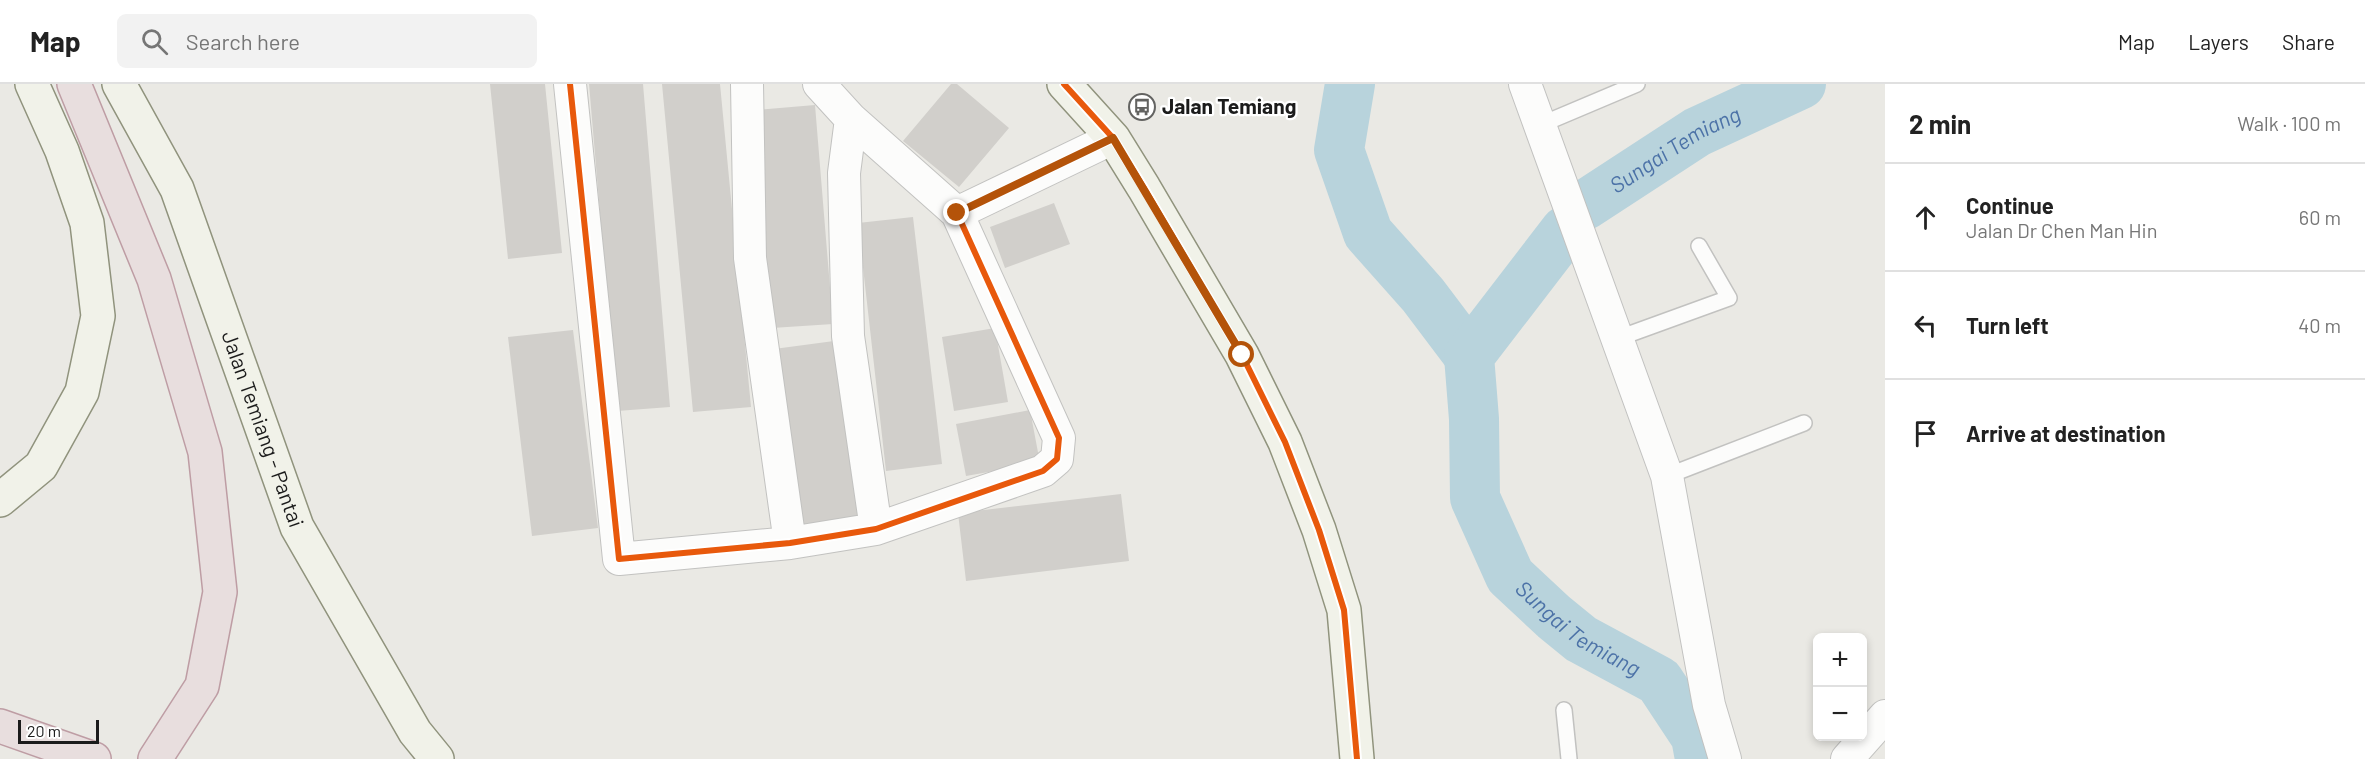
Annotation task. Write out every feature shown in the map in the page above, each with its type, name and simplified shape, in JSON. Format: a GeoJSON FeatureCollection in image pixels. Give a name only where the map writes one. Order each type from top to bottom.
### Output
{"type":"FeatureCollection","features":[{"type":"Feature","properties":{"kind":"highway"},"geometry":{"type":"LineString","coordinates":[[74,84],[154,279],[205,452],[220,592],[201,686],[155,759]]}},
{"type":"Feature","properties":{"kind":"highway"},"geometry":{"type":"LineString","coordinates":[[0,726],[94,759]]}},
{"type":"Feature","properties":{"kind":"main road"},"geometry":{"type":"LineString","coordinates":[[0,500],[41,466],[82,392],[98,316],[87,223],[63,151],[32,84]]}},
{"type":"Feature","properties":{"kind":"main road","name":"Jalan Temiang - Pantai"},"geometry":{"type":"LineString","coordinates":[[119,84],[177,189],[297,526],[415,732],[438,759]]}},
{"type":"Feature","properties":{"kind":"main road"},"geometry":{"type":"LineString","coordinates":[[1064,84],[1113,138],[1242,355],[1285,442],[1319,530],[1344,610],[1357,759]]}},
{"type":"Feature","properties":{"kind":"street"},"geometry":{"type":"LineString","coordinates":[[570,84],[619,559],[790,543],[876,529],[1043,471],[1057,459],[1059,438],[957,213],[851,119],[819,84]]}},
{"type":"Feature","properties":{"kind":"street"},"geometry":{"type":"LineString","coordinates":[[747,84],[750,258],[790,543]]}},
{"type":"Feature","properties":{"kind":"street"},"geometry":{"type":"LineString","coordinates":[[1525,84],[1667,476],[1709,705],[1725,759]]}},
{"type":"Feature","properties":{"kind":"street"},"geometry":{"type":"LineString","coordinates":[[851,119],[844,173],[849,336],[876,529]]}},
{"type":"Feature","properties":{"kind":"street"},"geometry":{"type":"LineString","coordinates":[[957,213],[1113,138]]}},
{"type":"Feature","properties":{"kind":"street"},"geometry":{"type":"LineString","coordinates":[[1847,759],[1885,716]]}},
{"type":"Feature","properties":{"kind":"lane"},"geometry":{"type":"LineString","coordinates":[[1540,125],[1637,84]]}},
{"type":"Feature","properties":{"kind":"lane"},"geometry":{"type":"LineString","coordinates":[[1616,339],[1730,298],[1699,246]]}},
{"type":"Feature","properties":{"kind":"lane"},"geometry":{"type":"LineString","coordinates":[[1667,476],[1804,423]]}},
{"type":"Feature","properties":{"kind":"lane"},"geometry":{"type":"LineString","coordinates":[[1564,710],[1569,759]]}},
{"type":"Feature","properties":{"kind":"building"},"geometry":{"type":"Polygon","coordinates":[[[490,84],[545,84],[562,253],[508,259],[490,84]]]}},
{"type":"Feature","properties":{"kind":"building"},"geometry":{"type":"Polygon","coordinates":[[[589,84],[643,84],[670,407],[617,411],[589,84]]]}},
{"type":"Feature","properties":{"kind":"building"},"geometry":{"type":"Polygon","coordinates":[[[662,84],[720,84],[751,407],[693,412],[662,84]]]}},
{"type":"Feature","properties":{"kind":"building"},"geometry":{"type":"Polygon","coordinates":[[[951,84],[957,84],[1009,128],[959,187],[903,141],[951,84]]]}},
{"type":"Feature","properties":{"kind":"building"},"geometry":{"type":"Polygon","coordinates":[[[815,105],[833,324],[772,328],[755,110],[815,105]]]}},
{"type":"Feature","properties":{"kind":"building"},"geometry":{"type":"Polygon","coordinates":[[[1054,203],[1070,244],[1005,268],[990,227],[1054,203]]]}},
{"type":"Feature","properties":{"kind":"building"},"geometry":{"type":"Polygon","coordinates":[[[913,217],[942,464],[886,471],[858,223],[913,217]]]}},
{"type":"Feature","properties":{"kind":"building"},"geometry":{"type":"Polygon","coordinates":[[[995,328],[1008,402],[954,411],[942,337],[995,328]]]}},
{"type":"Feature","properties":{"kind":"building"},"geometry":{"type":"Polygon","coordinates":[[[573,330],[598,528],[532,536],[508,337],[573,330]]]}},
{"type":"Feature","properties":{"kind":"building"},"geometry":{"type":"Polygon","coordinates":[[[834,341],[860,519],[799,527],[774,349],[834,341]]]}},
{"type":"Feature","properties":{"kind":"building"},"geometry":{"type":"Polygon","coordinates":[[[1030,410],[1040,463],[966,476],[956,424],[1030,410]]]}},
{"type":"Feature","properties":{"kind":"building"},"geometry":{"type":"Polygon","coordinates":[[[1121,494],[1129,561],[966,581],[958,513],[1121,494]]]}},
{"type":"Feature","properties":{"kind":"waterway"},"geometry":{"type":"LineString","coordinates":[[1350,84],[1339,150],[1368,233],[1423,295],[1469,356]]}},
{"type":"Feature","properties":{"kind":"waterway","name":"Sungai Temiang"},"geometry":{"type":"LineString","coordinates":[[1585,205],[1697,132],[1801,84]]}},
{"type":"Feature","properties":{"kind":"waterway","name":"Sungai Temiang"},"geometry":{"type":"LineString","coordinates":[[1565,231],[1469,356],[1474,419],[1475,498],[1510,576],[1581,639],[1659,681],[1696,737],[1700,759]]}},
{"type":"Feature","properties":{"kind":"cycle path"},"geometry":{"type":"LineString","coordinates":[[570,84],[619,559],[790,543],[876,529],[1043,471],[1057,459],[1059,438],[957,213],[1113,138]]}},
{"type":"Feature","properties":{"kind":"cycle path"},"geometry":{"type":"LineString","coordinates":[[1064,84],[1113,138],[1144,188],[1242,355],[1285,442],[1319,530],[1344,610],[1357,759]]}},
{"type":"Feature","properties":{"kind":"place","name":"Jalan Temiang"},"geometry":{"type":"Point","coordinates":[1142,107]}},
{"type":"Feature","properties":{"kind":"route"},"geometry":{"type":"LineString","coordinates":[[957,213],[1113,138],[1242,355]]}}]}
